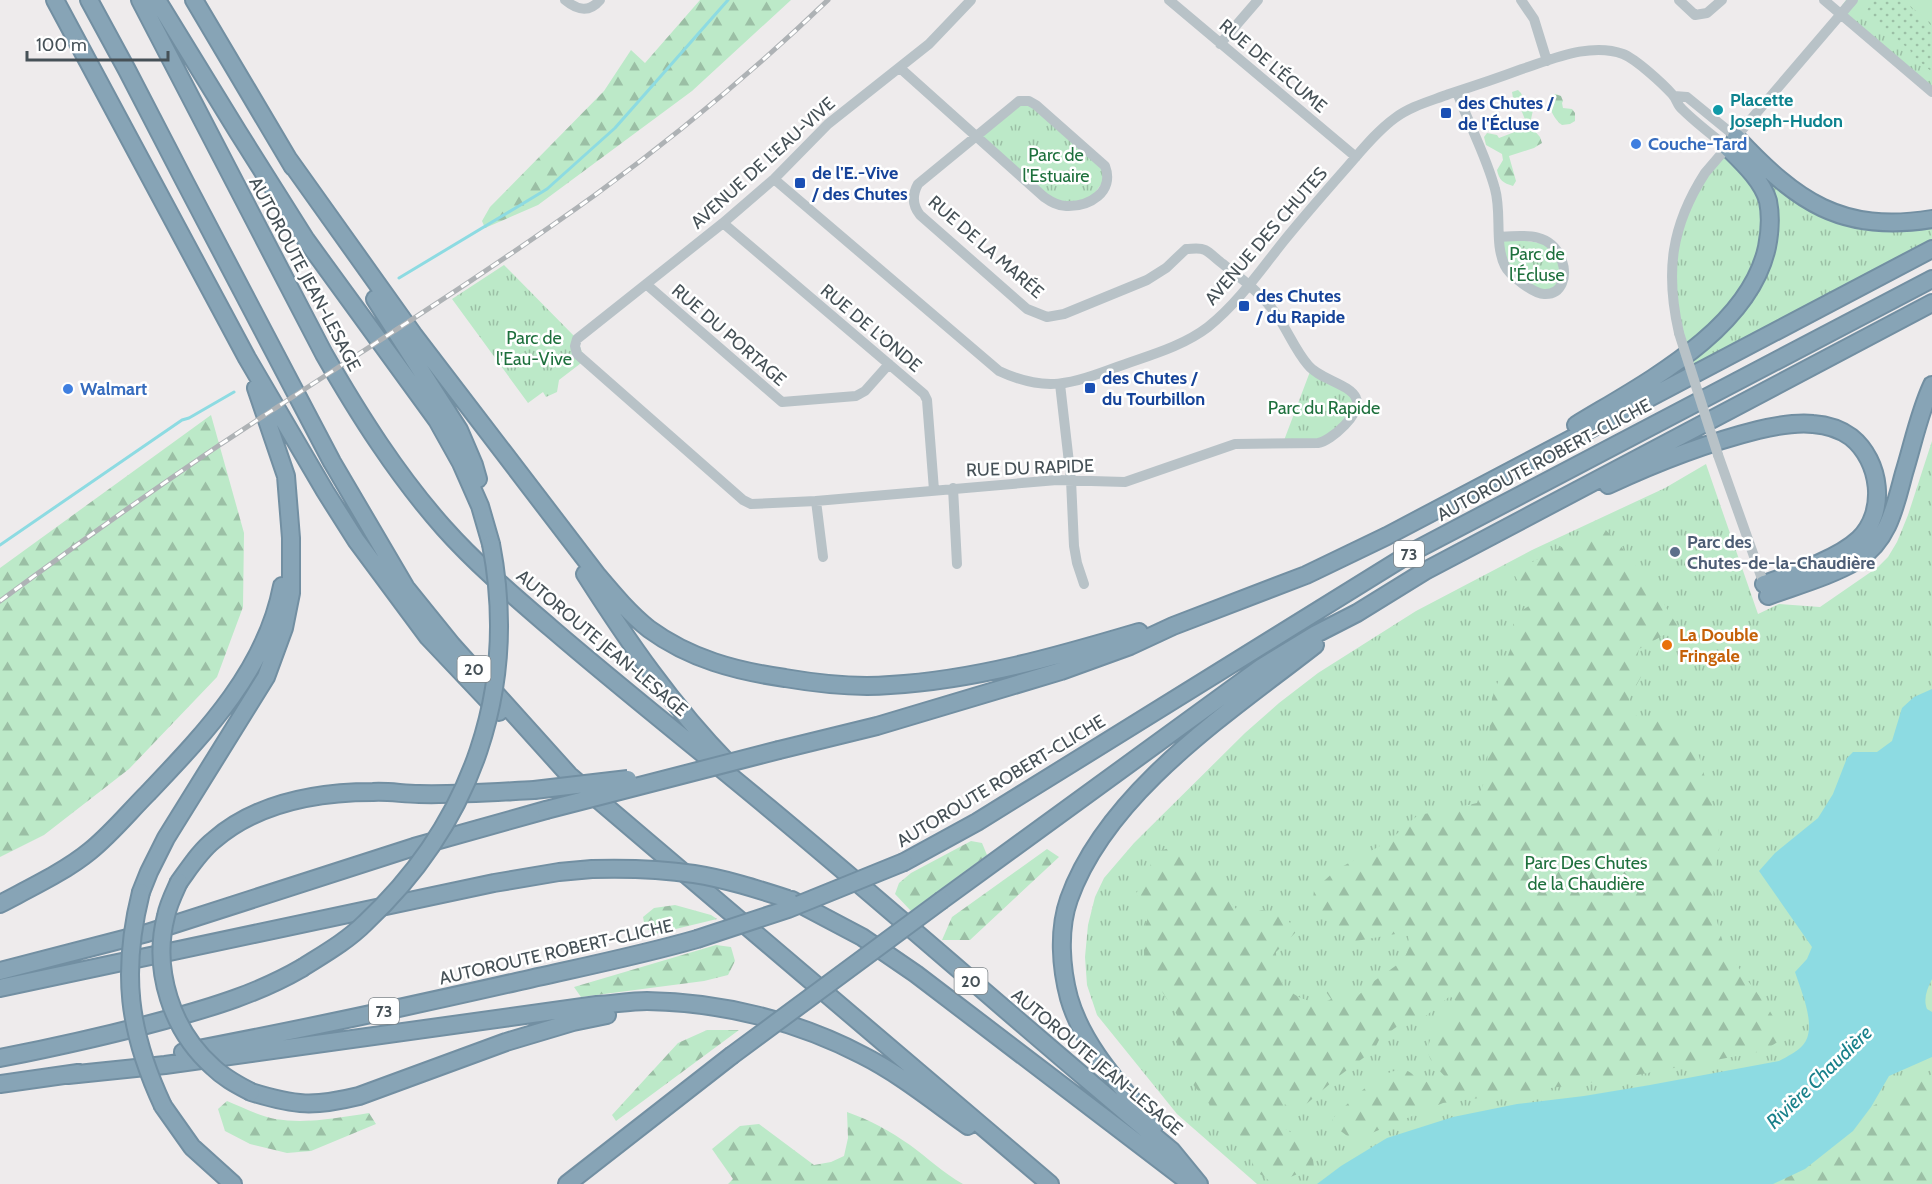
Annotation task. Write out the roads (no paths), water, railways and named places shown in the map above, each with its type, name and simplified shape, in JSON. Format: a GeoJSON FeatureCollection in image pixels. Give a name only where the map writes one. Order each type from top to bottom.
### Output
{"type":"FeatureCollection","features":[{"type":"Feature","properties":{"kind":"highway"},"geometry":{"type":"LineString","coordinates":[[55,0],[247,358],[356,540],[428,637],[474,688],[569,775]]}},
{"type":"Feature","properties":{"kind":"highway","name":"20"},"geometry":{"type":"LineString","coordinates":[[89,0],[332,462],[406,588],[460,653],[569,775],[1050,1184]]}},
{"type":"Feature","properties":{"kind":"highway","name":"AUTOROUTE JEAN-LESAGE"},"geometry":{"type":"LineString","coordinates":[[140,0],[324,354],[358,412],[409,485],[459,544],[533,613],[588,660],[771,810],[1172,1151],[1199,1184]]}},
{"type":"Feature","properties":{"kind":"highway"},"geometry":{"type":"LineString","coordinates":[[158,0],[306,240],[437,420],[480,506],[491,544]]}},
{"type":"Feature","properties":{"kind":"highway"},"geometry":{"type":"LineString","coordinates":[[0,1058],[100,1037],[194,1012],[257,991],[302,968],[364,925],[410,875],[445,826],[471,775],[483,742],[497,678],[500,604],[496,573],[485,505],[474,465],[459,430],[288,160],[194,0]]}},
{"type":"Feature","properties":{"kind":"highway"},"geometry":{"type":"LineString","coordinates":[[1731,142],[1755,157],[1802,197],[1832,213],[1859,221],[1881,223],[1932,219]]}},
{"type":"Feature","properties":{"kind":"highway"},"geometry":{"type":"LineString","coordinates":[[1490,481],[1551,440],[1655,376],[1721,325],[1749,291],[1760,271],[1769,236],[1770,218],[1767,201],[1756,178],[1731,142]]}},
{"type":"Feature","properties":{"kind":"highway"},"geometry":{"type":"LineString","coordinates":[[288,160],[413,334],[598,576],[623,605],[648,628],[697,656],[737,671],[848,686],[889,685],[946,679],[1005,668],[1064,654],[1141,631],[1173,626]]}},
{"type":"Feature","properties":{"kind":"highway","name":"AUTOROUTE ROBERT-CLICHE"},"geometry":{"type":"LineString","coordinates":[[0,971],[147,933],[414,848],[546,810],[703,768],[877,726],[1041,678],[1130,646],[1173,626],[1306,574],[1387,536],[1932,249]]}},
{"type":"Feature","properties":{"kind":"highway","name":"AUTOROUTE ROBERT-CLICHE"},"geometry":{"type":"LineString","coordinates":[[0,1084],[68,1075],[362,1016],[654,951],[788,909],[904,862],[977,822],[1414,551],[1932,279]]}},
{"type":"Feature","properties":{"kind":"highway"},"geometry":{"type":"LineString","coordinates":[[567,1184],[731,1056],[1253,673],[1425,571],[1932,303]]}},
{"type":"Feature","properties":{"kind":"highway"},"geometry":{"type":"LineString","coordinates":[[233,1184],[192,1147],[163,1106],[148,1073],[140,1049],[130,992],[130,947],[134,918],[149,872],[166,838],[266,678],[284,628],[291,593],[291,538],[286,476],[247,358]]}},
{"type":"Feature","properties":{"kind":"highway"},"geometry":{"type":"LineString","coordinates":[[1766,590],[1846,566],[1860,558],[1880,539],[1893,514],[1920,417],[1932,386]]}},
{"type":"Feature","properties":{"kind":"highway"},"geometry":{"type":"LineString","coordinates":[[1543,508],[1579,499],[1640,470],[1725,438],[1768,428],[1801,424],[1827,426],[1842,431],[1861,447],[1874,471],[1877,495],[1872,520],[1858,539],[1846,548],[1766,590]]}},
{"type":"Feature","properties":{"kind":"highway"},"geometry":{"type":"LineString","coordinates":[[520,475],[639,655],[710,744],[771,810]]}},
{"type":"Feature","properties":{"kind":"highway"},"geometry":{"type":"LineString","coordinates":[[0,904],[90,852],[196,743],[227,704],[262,646],[279,601],[291,538]]}},
{"type":"Feature","properties":{"kind":"highway"},"geometry":{"type":"LineString","coordinates":[[1172,1151],[1100,1060],[1080,1026],[1069,999],[1062,950],[1068,901],[1094,847],[1114,819],[1148,783],[1217,719],[1357,613]]}},
{"type":"Feature","properties":{"kind":"highway"},"geometry":{"type":"LineString","coordinates":[[703,768],[534,790],[328,794],[277,806],[233,825],[212,841],[195,859],[179,882],[165,917],[162,940],[164,980],[177,1021],[200,1054],[213,1067],[230,1081],[251,1092],[293,1104],[314,1105],[359,1096],[506,1042],[599,1016],[676,1008],[722,1009]]}},
{"type":"Feature","properties":{"kind":"highway"},"geometry":{"type":"LineString","coordinates":[[0,988],[494,883],[559,872],[592,869],[655,869],[696,874],[788,899],[862,937],[916,974],[1191,1184]]}},
{"type":"Feature","properties":{"kind":"highway"},"geometry":{"type":"LineString","coordinates":[[68,1075],[165,1065],[597,1005],[644,1001],[683,1003],[722,1009],[796,1027],[829,1039],[864,1056],[901,1079],[1050,1184]]}},
{"type":"Feature","properties":{"kind":"highway"},"geometry":{"type":"LineString","coordinates":[[553,1184],[701,1079]]}},
{"type":"Feature","properties":{"kind":"street"},"geometry":{"type":"LineString","coordinates":[[565,0],[579,9],[587,9],[596,5],[600,0]]}},
{"type":"Feature","properties":{"kind":"street","name":"AVENUE DE L'EAU-VIVE"},"geometry":{"type":"LineString","coordinates":[[575,346],[577,339],[723,223],[774,179],[828,124],[929,44],[971,0]]}},
{"type":"Feature","properties":{"kind":"street","name":"RUE DE L'ÉCUME"},"geometry":{"type":"LineString","coordinates":[[1169,0],[1356,157]]}},
{"type":"Feature","properties":{"kind":"street"},"geometry":{"type":"LineString","coordinates":[[1220,44],[1258,0]]}},
{"type":"Feature","properties":{"kind":"street"},"geometry":{"type":"LineString","coordinates":[[1521,0],[1534,20],[1547,61]]}},
{"type":"Feature","properties":{"kind":"street"},"geometry":{"type":"LineString","coordinates":[[1679,0],[1695,15],[1707,13],[1722,0]]}},
{"type":"Feature","properties":{"kind":"street"},"geometry":{"type":"LineString","coordinates":[[1824,0],[1932,92]]}},
{"type":"Feature","properties":{"kind":"street"},"geometry":{"type":"LineString","coordinates":[[1766,590],[1718,455],[1679,333],[1675,319],[1671,261],[1677,231],[1694,190],[1706,172],[1853,0]]}},
{"type":"Feature","properties":{"kind":"street","name":"AVENUE DES CHUTES"},"geometry":{"type":"LineString","coordinates":[[774,179],[999,371],[1018,380],[1036,384],[1060,384],[1091,377],[1193,337],[1221,316],[1356,157],[1396,118],[1420,104],[1547,61],[1583,51],[1606,49],[1626,55],[1674,96],[1687,97],[1731,142]]}},
{"type":"Feature","properties":{"kind":"street"},"geometry":{"type":"LineString","coordinates":[[900,68],[1044,197],[1054,203],[1064,206],[1088,202],[1102,193],[1108,184],[1105,166],[1029,101],[1019,101],[977,136]]}},
{"type":"Feature","properties":{"kind":"street"},"geometry":{"type":"LineString","coordinates":[[1457,92],[1485,158],[1496,191],[1501,254],[1505,268],[1536,293],[1546,295],[1556,291],[1562,284],[1564,267],[1553,245],[1525,235],[1500,237]]}},
{"type":"Feature","properties":{"kind":"street","name":"RUE DE LA MARÉE"},"geometry":{"type":"LineString","coordinates":[[977,136],[918,184],[914,191],[915,208],[920,215],[1027,309],[1047,316],[1064,314],[1147,280],[1166,268],[1186,249],[1195,248],[1204,249],[1249,285]]}},
{"type":"Feature","properties":{"kind":"street","name":"RUE DE L'ONDE"},"geometry":{"type":"LineString","coordinates":[[723,223],[924,394],[927,400],[934,490]]}},
{"type":"Feature","properties":{"kind":"street","name":"RUE DU PORTAGE"},"geometry":{"type":"LineString","coordinates":[[646,284],[782,402],[856,396],[865,391],[889,364]]}},
{"type":"Feature","properties":{"kind":"street","name":"RUE DU RAPIDE"},"geometry":{"type":"LineString","coordinates":[[575,346],[577,354],[743,500],[752,504],[816,501],[1071,480],[1116,483],[1133,481],[1235,444],[1325,442],[1332,438],[1355,413],[1357,399],[1351,391],[1311,369],[1276,313],[1249,285]]}},
{"type":"Feature","properties":{"kind":"street"},"geometry":{"type":"LineString","coordinates":[[1060,384],[1071,480],[1074,546],[1084,584]]}},
{"type":"Feature","properties":{"kind":"street"},"geometry":{"type":"LineString","coordinates":[[953,488],[957,564]]}},
{"type":"Feature","properties":{"kind":"street"},"geometry":{"type":"LineString","coordinates":[[816,501],[823,557]]}},
{"type":"Feature","properties":{"kind":"water","name":"Rivière Chaudière"},"geometry":{"type":"Polygon","coordinates":[[[1932,689],[1932,979],[1925,1002],[1927,1009],[1932,1012],[1932,1057],[1889,1076],[1871,1107],[1853,1131],[1805,1169],[1773,1184],[1317,1184],[1341,1166],[1387,1138],[1453,1117],[1517,1104],[1584,1096],[1779,1061],[1798,1050],[1807,1038],[1809,1019],[1795,972],[1807,959],[1812,947],[1759,871],[1775,853],[1818,818],[1833,794],[1847,758],[1853,752],[1877,752],[1892,741],[1902,708],[1914,697],[1932,689]]]}},
{"type":"Feature","properties":{"kind":"waterway"},"geometry":{"type":"LineString","coordinates":[[399,278],[547,189],[615,128],[728,0]]}},
{"type":"Feature","properties":{"kind":"waterway"},"geometry":{"type":"LineString","coordinates":[[0,545],[182,420],[234,392]]}},
{"type":"Feature","properties":{"kind":"railway"},"geometry":{"type":"LineString","coordinates":[[0,601],[190,465],[455,291],[595,195],[715,101],[828,0]]}},
{"type":"Feature","properties":{"kind":"place","name":"Placette Joseph-Hudon"},"geometry":{"type":"Point","coordinates":[1718,110]}},
{"type":"Feature","properties":{"kind":"place","name":"des Chutes / de l'Écluse"},"geometry":{"type":"Point","coordinates":[1446,113]}},
{"type":"Feature","properties":{"kind":"place","name":"Couche-Tard"},"geometry":{"type":"Point","coordinates":[1636,144]}},
{"type":"Feature","properties":{"kind":"place","name":"de l'E.-Vive / des Chutes"},"geometry":{"type":"Point","coordinates":[800,183]}},
{"type":"Feature","properties":{"kind":"place","name":"des Chutes / du Rapide"},"geometry":{"type":"Point","coordinates":[1244,306]}},
{"type":"Feature","properties":{"kind":"place","name":"des Chutes / du Tourbillon"},"geometry":{"type":"Point","coordinates":[1090,388]}},
{"type":"Feature","properties":{"kind":"place","name":"Walmart"},"geometry":{"type":"Point","coordinates":[68,389]}},
{"type":"Feature","properties":{"kind":"place","name":"Parc des Chutes-de-la-Chaudière"},"geometry":{"type":"Point","coordinates":[1675,552]}},
{"type":"Feature","properties":{"kind":"place","name":"La Double Fringale"},"geometry":{"type":"Point","coordinates":[1667,645]}},
{"type":"Feature","properties":{"kind":"park label","name":"Parc de l'Estuaire"},"geometry":{"type":"Point","coordinates":[1056,165]}},
{"type":"Feature","properties":{"kind":"park label","name":"Parc de l'Écluse"},"geometry":{"type":"Point","coordinates":[1537,264]}},
{"type":"Feature","properties":{"kind":"park label","name":"Parc de l'Eau-Vive"},"geometry":{"type":"Point","coordinates":[534,348]}},
{"type":"Feature","properties":{"kind":"park label","name":"Parc du Rapide"},"geometry":{"type":"Point","coordinates":[1324,408]}},
{"type":"Feature","properties":{"kind":"park label","name":"Parc Des Chutes de la Chaudière"},"geometry":{"type":"Point","coordinates":[1586,873]}}]}
